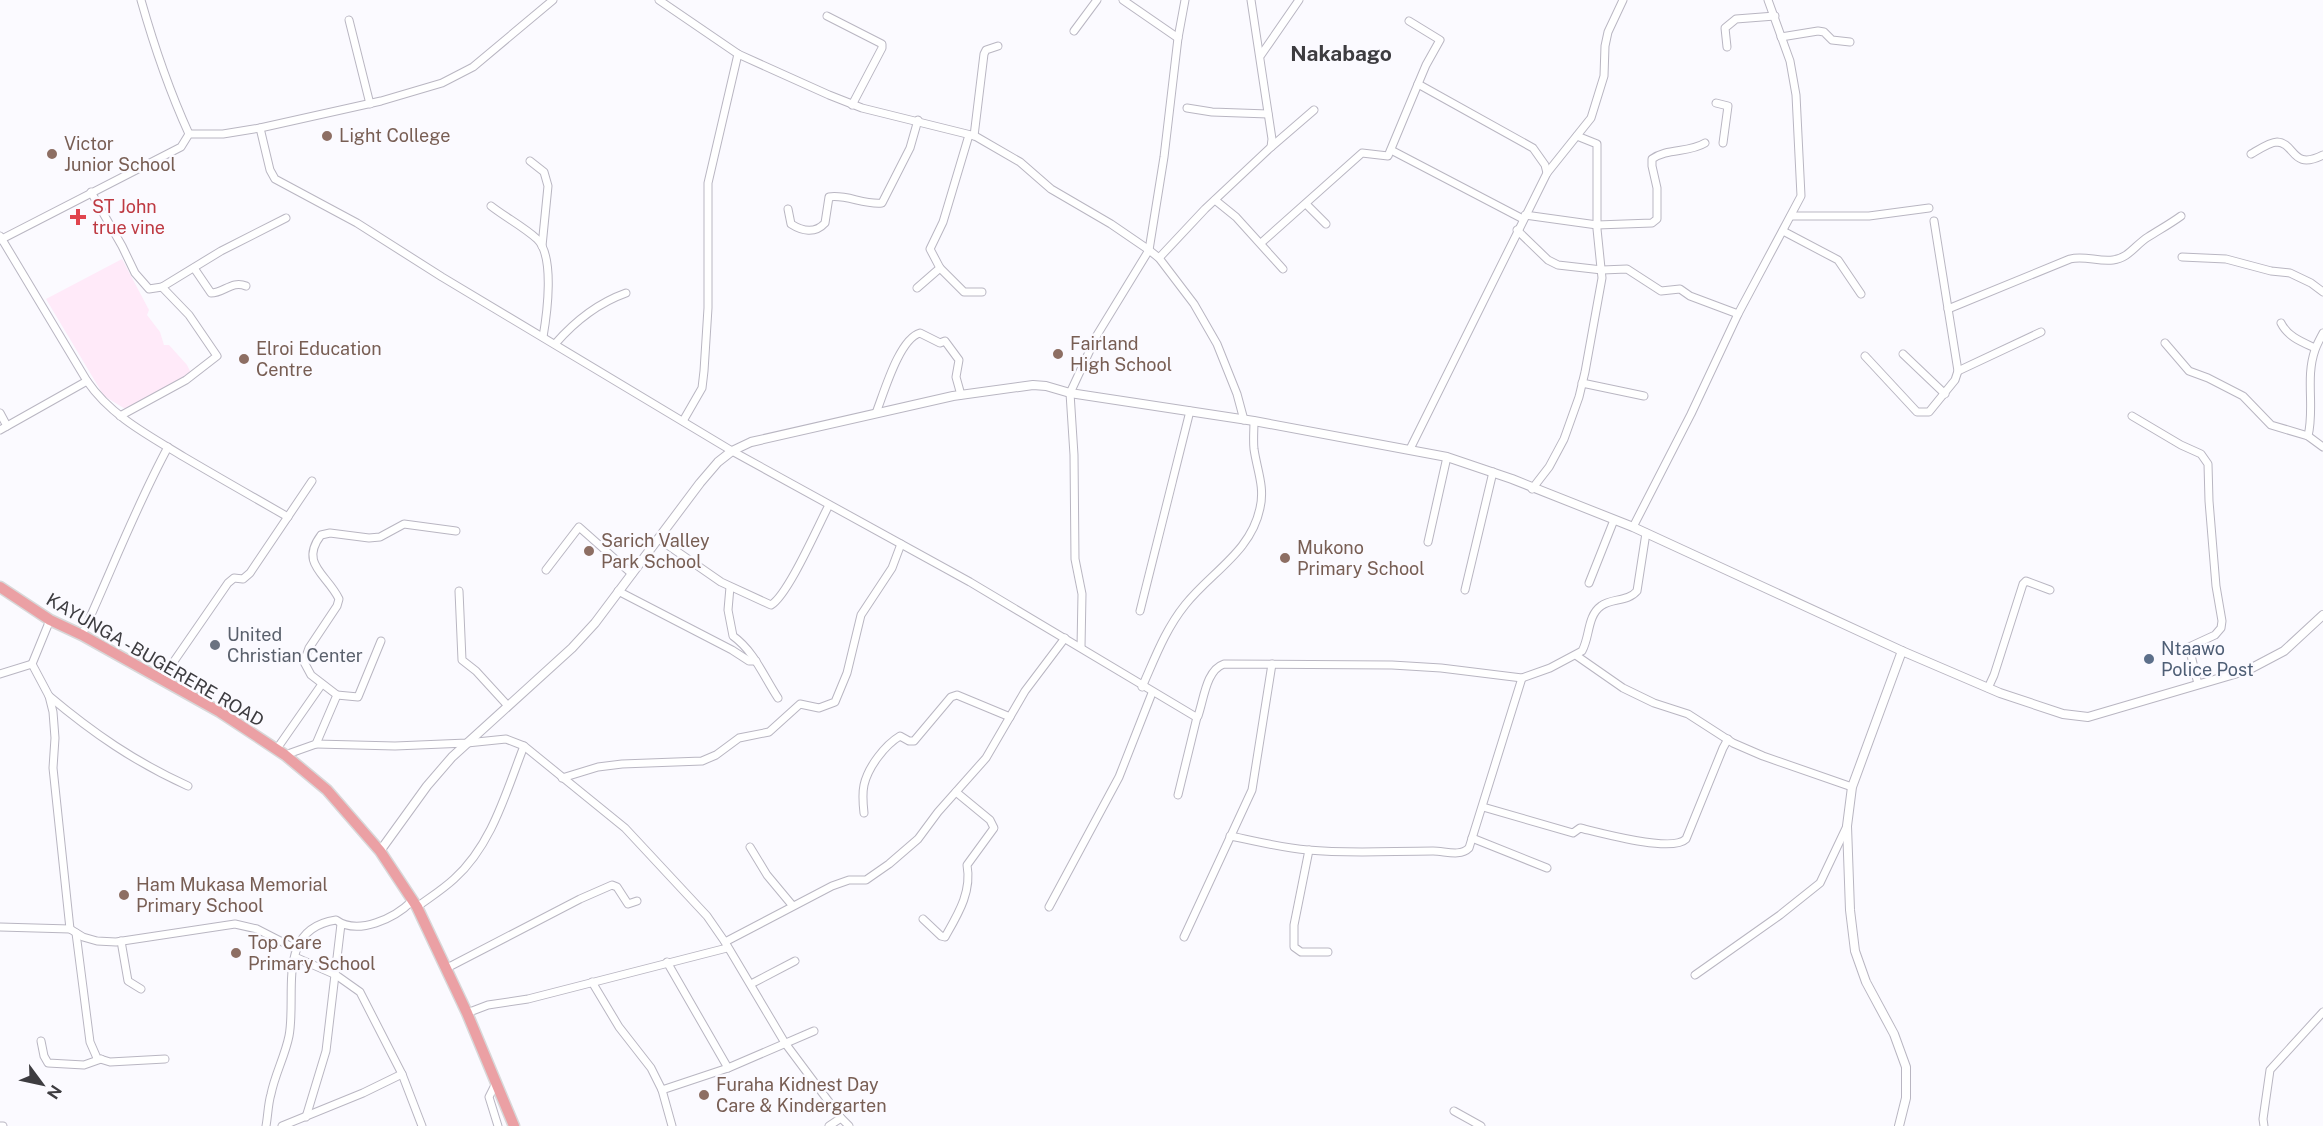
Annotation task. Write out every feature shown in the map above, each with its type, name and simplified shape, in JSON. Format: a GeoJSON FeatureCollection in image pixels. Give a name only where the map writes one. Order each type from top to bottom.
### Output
{"type":"FeatureCollection","features":[{"type":"Feature","properties":{"kind":"main road","name":"KAYUNGA - BUGERERE ROAD"},"geometry":{"type":"LineString","coordinates":[[0,587],[50,620],[82,635],[220,712],[280,752],[327,790],[380,851],[415,904],[467,1013],[514,1126]]}},
{"type":"Feature","properties":{"kind":"street"},"geometry":{"type":"LineString","coordinates":[[141,0],[153,46],[189,134]]}},
{"type":"Feature","properties":{"kind":"street"},"geometry":{"type":"LineString","coordinates":[[189,134],[223,134],[260,128],[370,104],[442,83],[473,67],[553,0]]}},
{"type":"Feature","properties":{"kind":"street"},"geometry":{"type":"LineString","coordinates":[[659,0],[738,54],[852,105],[971,135],[1020,162],[1051,189],[1111,224],[1149,250],[1159,258],[1194,304],[1217,344],[1237,394],[1244,420]]}},
{"type":"Feature","properties":{"kind":"street"},"geometry":{"type":"LineString","coordinates":[[1074,31],[1097,0]]}},
{"type":"Feature","properties":{"kind":"street"},"geometry":{"type":"LineString","coordinates":[[1123,0],[1178,38]]}},
{"type":"Feature","properties":{"kind":"street"},"geometry":{"type":"LineString","coordinates":[[1081,647],[1082,594],[1075,559],[1074,455],[1070,393],[1097,335],[1149,250],[1185,0]]}},
{"type":"Feature","properties":{"kind":"street"},"geometry":{"type":"LineString","coordinates":[[1251,0],[1272,139],[1271,147]]}},
{"type":"Feature","properties":{"kind":"street"},"geometry":{"type":"LineString","coordinates":[[1260,56],[1299,0]]}},
{"type":"Feature","properties":{"kind":"street"},"geometry":{"type":"LineString","coordinates":[[1410,449],[1546,173],[1592,118],[1605,76],[1605,46],[1608,32],[1623,0]]}},
{"type":"Feature","properties":{"kind":"street"},"geometry":{"type":"LineString","coordinates":[[1633,527],[1691,414],[1738,314],[1801,196],[1796,95],[1790,62],[1767,0]]}},
{"type":"Feature","properties":{"kind":"street"},"geometry":{"type":"LineString","coordinates":[[827,16],[882,44],[875,63],[852,105]]}},
{"type":"Feature","properties":{"kind":"street"},"geometry":{"type":"LineString","coordinates":[[1727,47],[1725,28],[1731,22],[1736,19],[1774,16]]}},
{"type":"Feature","properties":{"kind":"street"},"geometry":{"type":"LineString","coordinates":[[349,20],[370,104]]}},
{"type":"Feature","properties":{"kind":"street"},"geometry":{"type":"LineString","coordinates":[[1261,243],[1362,153],[1388,156],[1425,65],[1440,40],[1409,21]]}},
{"type":"Feature","properties":{"kind":"street"},"geometry":{"type":"LineString","coordinates":[[1781,37],[1818,31],[1824,32],[1832,40],[1850,42]]}},
{"type":"Feature","properties":{"kind":"street"},"geometry":{"type":"LineString","coordinates":[[982,292],[964,292],[940,268],[930,249],[943,222],[971,135],[984,54],[998,46]]}},
{"type":"Feature","properties":{"kind":"street"},"geometry":{"type":"LineString","coordinates":[[683,421],[699,394],[703,380],[708,308],[708,183],[738,54]]}},
{"type":"Feature","properties":{"kind":"street"},"geometry":{"type":"LineString","coordinates":[[1418,84],[1533,148],[1545,165],[1546,173]]}},
{"type":"Feature","properties":{"kind":"street"},"geometry":{"type":"LineString","coordinates":[[1716,103],[1728,106],[1723,143]]}},
{"type":"Feature","properties":{"kind":"street"},"geometry":{"type":"LineString","coordinates":[[1187,108],[1212,112],[1268,114]]}},
{"type":"Feature","properties":{"kind":"street"},"geometry":{"type":"LineString","coordinates":[[1159,258],[1215,200],[1314,110]]}},
{"type":"Feature","properties":{"kind":"street"},"geometry":{"type":"LineString","coordinates":[[788,209],[791,225],[800,230],[815,230],[825,223],[829,197],[871,204],[882,203],[910,148],[918,120]]}},
{"type":"Feature","properties":{"kind":"street"},"geometry":{"type":"LineString","coordinates":[[260,128],[270,170],[275,179],[357,223],[442,277],[732,450],[1081,647],[1142,687],[1197,717]]}},
{"type":"Feature","properties":{"kind":"street"},"geometry":{"type":"LineString","coordinates":[[189,134],[181,147],[0,238],[100,399],[120,416],[168,447],[288,517]]}},
{"type":"Feature","properties":{"kind":"street"},"geometry":{"type":"LineString","coordinates":[[1532,489],[1549,467],[1571,423],[1582,383],[1602,270],[1597,225],[1597,144],[1577,136]]}},
{"type":"Feature","properties":{"kind":"street"},"geometry":{"type":"LineString","coordinates":[[2251,154],[2274,142],[2280,142],[2306,161],[2323,155]]}},
{"type":"Feature","properties":{"kind":"street"},"geometry":{"type":"LineString","coordinates":[[1391,150],[1524,217],[1597,225],[1655,222],[1658,196],[1652,159],[1662,154],[1696,149],[1705,143]]}},
{"type":"Feature","properties":{"kind":"street"},"geometry":{"type":"LineString","coordinates":[[531,161],[544,172],[548,186],[542,246],[548,296],[543,337]]}},
{"type":"Feature","properties":{"kind":"street"},"geometry":{"type":"LineString","coordinates":[[92,192],[141,282],[149,289],[162,287],[221,251],[286,218]]}},
{"type":"Feature","properties":{"kind":"street"},"geometry":{"type":"LineString","coordinates":[[1215,200],[1236,217],[1283,269]]}},
{"type":"Feature","properties":{"kind":"street"},"geometry":{"type":"LineString","coordinates":[[1306,204],[1326,224]]}},
{"type":"Feature","properties":{"kind":"street"},"geometry":{"type":"LineString","coordinates":[[491,206],[537,239],[542,246]]}},
{"type":"Feature","properties":{"kind":"street"},"geometry":{"type":"LineString","coordinates":[[1791,216],[1869,216],[1929,208]]}},
{"type":"Feature","properties":{"kind":"street"},"geometry":{"type":"LineString","coordinates":[[1948,309],[2076,257],[2110,261],[2121,258],[2181,216]]}},
{"type":"Feature","properties":{"kind":"street"},"geometry":{"type":"LineString","coordinates":[[1865,356],[1917,411],[1929,412],[1955,380],[1958,371],[1934,221]]}},
{"type":"Feature","properties":{"kind":"street"},"geometry":{"type":"LineString","coordinates":[[1517,230],[1548,261],[1558,265],[1602,270],[1627,270],[1660,291],[1680,289],[1690,296],[1738,314]]}},
{"type":"Feature","properties":{"kind":"street"},"geometry":{"type":"LineString","coordinates":[[1783,231],[1838,260],[1861,294]]}},
{"type":"Feature","properties":{"kind":"street"},"geometry":{"type":"LineString","coordinates":[[2182,258],[2226,259],[2250,264],[2271,271],[2290,273],[2321,287]]}},
{"type":"Feature","properties":{"kind":"street"},"geometry":{"type":"LineString","coordinates":[[194,268],[211,293],[219,292],[232,285],[246,286]]}},
{"type":"Feature","properties":{"kind":"street"},"geometry":{"type":"LineString","coordinates":[[917,288],[940,268]]}},
{"type":"Feature","properties":{"kind":"street"},"geometry":{"type":"LineString","coordinates":[[120,416],[186,380],[217,356],[189,315],[162,287]]}},
{"type":"Feature","properties":{"kind":"street"},"geometry":{"type":"LineString","coordinates":[[555,344],[578,320],[626,293]]}},
{"type":"Feature","properties":{"kind":"street"},"geometry":{"type":"LineString","coordinates":[[2281,323],[2284,331],[2315,348]]}},
{"type":"Feature","properties":{"kind":"street"},"geometry":{"type":"LineString","coordinates":[[1958,371],[2041,332]]}},
{"type":"Feature","properties":{"kind":"street"},"geometry":{"type":"LineString","coordinates":[[876,413],[901,352],[910,337],[921,333],[940,344],[945,341],[957,356],[959,360],[956,377],[961,395]]}},
{"type":"Feature","properties":{"kind":"street"},"geometry":{"type":"LineString","coordinates":[[2308,436],[2312,418],[2311,368],[2315,348],[2323,333]]}},
{"type":"Feature","properties":{"kind":"street"},"geometry":{"type":"LineString","coordinates":[[2165,343],[2189,371],[2243,396],[2271,425],[2308,436],[2323,447]]}},
{"type":"Feature","properties":{"kind":"street"},"geometry":{"type":"LineString","coordinates":[[1903,354],[1945,394]]}},
{"type":"Feature","properties":{"kind":"street"},"geometry":{"type":"LineString","coordinates":[[0,430],[87,381]]}},
{"type":"Feature","properties":{"kind":"street"},"geometry":{"type":"LineString","coordinates":[[1582,383],[1644,396]]}},
{"type":"Feature","properties":{"kind":"street"},"geometry":{"type":"LineString","coordinates":[[380,851],[427,786],[467,743],[572,648],[632,574],[700,483],[732,450],[751,442],[876,413],[961,395],[1034,385],[1070,393],[1254,421],[1447,457],[1493,472],[1633,527],[1902,651],[1988,688],[2063,714],[2088,717],[2248,670],[2269,660],[2296,642],[2323,615]]}},
{"type":"Feature","properties":{"kind":"street"},"geometry":{"type":"LineString","coordinates":[[1140,611],[1190,411]]}},
{"type":"Feature","properties":{"kind":"street"},"geometry":{"type":"LineString","coordinates":[[0,413],[8,426]]}},
{"type":"Feature","properties":{"kind":"street"},"geometry":{"type":"LineString","coordinates":[[2132,416],[2200,454],[2208,464],[2216,586],[2222,621],[2221,628],[2215,634],[2188,647],[2198,684]]}},
{"type":"Feature","properties":{"kind":"street"},"geometry":{"type":"LineString","coordinates":[[1142,687],[1170,625],[1204,584],[1237,554],[1255,526],[1262,482],[1253,447],[1254,421]]}},
{"type":"Feature","properties":{"kind":"street"},"geometry":{"type":"LineString","coordinates":[[82,635],[144,492],[168,447]]}},
{"type":"Feature","properties":{"kind":"street"},"geometry":{"type":"LineString","coordinates":[[1428,542],[1447,457]]}},
{"type":"Feature","properties":{"kind":"street"},"geometry":{"type":"LineString","coordinates":[[1465,590],[1493,472]]}},
{"type":"Feature","properties":{"kind":"street"},"geometry":{"type":"LineString","coordinates":[[161,680],[228,583],[234,578],[246,578],[312,481]]}},
{"type":"Feature","properties":{"kind":"street"},"geometry":{"type":"LineString","coordinates":[[658,539],[730,587],[771,604],[778,600],[829,505]]}},
{"type":"Feature","properties":{"kind":"street"},"geometry":{"type":"LineString","coordinates":[[1589,583],[1614,520]]}},
{"type":"Feature","properties":{"kind":"street"},"geometry":{"type":"LineString","coordinates":[[381,641],[358,697],[337,696],[305,666],[304,658],[337,606],[339,599],[315,566],[311,556],[321,535],[330,533],[369,538],[380,537],[405,524],[456,531]]}},
{"type":"Feature","properties":{"kind":"street"},"geometry":{"type":"LineString","coordinates":[[546,570],[579,527],[632,574]]}},
{"type":"Feature","properties":{"kind":"street"},"geometry":{"type":"LineString","coordinates":[[1178,795],[1197,717],[1212,673],[1217,666],[1272,664],[1431,667],[1522,678],[1577,656],[1585,646],[1591,621],[1598,608],[1602,604],[1633,595],[1636,591],[1646,533]]}},
{"type":"Feature","properties":{"kind":"street"},"geometry":{"type":"LineString","coordinates":[[562,778],[598,767],[702,761],[739,738],[768,732],[800,704],[819,708],[835,702],[847,673],[861,615],[892,568],[901,544]]}},
{"type":"Feature","properties":{"kind":"street"},"geometry":{"type":"LineString","coordinates":[[1988,688],[2023,584],[2026,581],[2050,590]]}},
{"type":"Feature","properties":{"kind":"street"},"geometry":{"type":"LineString","coordinates":[[730,587],[728,610],[733,636],[741,642],[756,661],[778,698]]}},
{"type":"Feature","properties":{"kind":"street"},"geometry":{"type":"LineString","coordinates":[[459,591],[462,660],[476,670],[508,706]]}},
{"type":"Feature","properties":{"kind":"street"},"geometry":{"type":"LineString","coordinates":[[618,591],[749,661],[756,661]]}},
{"type":"Feature","properties":{"kind":"street"},"geometry":{"type":"LineString","coordinates":[[32,664],[50,620]]}},
{"type":"Feature","properties":{"kind":"street"},"geometry":{"type":"LineString","coordinates":[[467,1013],[488,1005],[528,999],[726,945],[792,905],[838,883],[849,880],[866,880],[875,875],[918,839],[927,825],[986,758],[1025,692],[1065,638]]}},
{"type":"Feature","properties":{"kind":"street"},"geometry":{"type":"LineString","coordinates":[[1899,1126],[1906,1098],[1906,1067],[1894,1034],[1866,982],[1855,951],[1850,910],[1847,825],[1852,788],[1902,651]]}},
{"type":"Feature","properties":{"kind":"street"},"geometry":{"type":"LineString","coordinates":[[1577,656],[1623,688],[1654,703],[1688,714],[1728,739],[1763,756],[1852,788]]}},
{"type":"Feature","properties":{"kind":"street"},"geometry":{"type":"LineString","coordinates":[[0,674],[32,664]]}},
{"type":"Feature","properties":{"kind":"street"},"geometry":{"type":"LineString","coordinates":[[32,664],[49,696],[53,712],[56,738],[54,779],[90,1042],[97,1058],[110,1062],[165,1059]]}},
{"type":"Feature","properties":{"kind":"street"},"geometry":{"type":"LineString","coordinates":[[1184,937],[1254,785],[1272,664]]}},
{"type":"Feature","properties":{"kind":"street"},"geometry":{"type":"LineString","coordinates":[[1230,836],[1309,850],[1458,853],[1469,848],[1522,678]]}},
{"type":"Feature","properties":{"kind":"street"},"geometry":{"type":"LineString","coordinates":[[280,752],[322,684]]}},
{"type":"Feature","properties":{"kind":"street"},"geometry":{"type":"LineString","coordinates":[[1049,907],[1119,777],[1152,693]]}},
{"type":"Feature","properties":{"kind":"street"},"geometry":{"type":"LineString","coordinates":[[49,696],[104,740],[164,775],[188,786]]}},
{"type":"Feature","properties":{"kind":"street"},"geometry":{"type":"LineString","coordinates":[[316,744],[337,696]]}},
{"type":"Feature","properties":{"kind":"street"},"geometry":{"type":"LineString","coordinates":[[864,813],[863,787],[867,774],[888,744],[900,736],[914,741],[948,699],[957,696],[1010,717]]}},
{"type":"Feature","properties":{"kind":"street"},"geometry":{"type":"LineString","coordinates":[[280,752],[316,744],[395,746],[506,739],[524,746],[612,816],[645,848],[707,916],[751,984],[785,1043],[849,1126]]}},
{"type":"Feature","properties":{"kind":"street"},"geometry":{"type":"LineString","coordinates":[[1483,807],[1573,833],[1580,828],[1629,840],[1682,844],[1728,739]]}},
{"type":"Feature","properties":{"kind":"street"},"geometry":{"type":"LineString","coordinates":[[266,1126],[271,1094],[290,1033],[291,977],[299,943],[316,925],[336,920],[341,924],[363,926],[376,923],[415,904],[455,878],[477,851],[491,828],[506,796],[524,746]]}},
{"type":"Feature","properties":{"kind":"street"},"geometry":{"type":"LineString","coordinates":[[922,919],[945,937],[966,896],[969,883],[967,865],[994,828],[990,820],[956,792]]}},
{"type":"Feature","properties":{"kind":"street"},"geometry":{"type":"LineString","coordinates":[[1695,975],[1780,915],[1820,883],[1847,825]]}},
{"type":"Feature","properties":{"kind":"street"},"geometry":{"type":"LineString","coordinates":[[1472,838],[1548,868]]}},
{"type":"Feature","properties":{"kind":"street"},"geometry":{"type":"LineString","coordinates":[[750,847],[767,874],[792,905]]}},
{"type":"Feature","properties":{"kind":"street"},"geometry":{"type":"LineString","coordinates":[[1309,850],[1294,925],[1294,947],[1301,952],[1328,952]]}},
{"type":"Feature","properties":{"kind":"street"},"geometry":{"type":"LineString","coordinates":[[447,969],[580,899],[612,885],[617,887],[628,904],[637,901]]}},
{"type":"Feature","properties":{"kind":"street"},"geometry":{"type":"LineString","coordinates":[[0,927],[73,931],[98,942],[121,941],[235,924],[257,929],[297,949]]}},
{"type":"Feature","properties":{"kind":"street"},"geometry":{"type":"LineString","coordinates":[[306,1117],[326,1051],[341,924]]}},
{"type":"Feature","properties":{"kind":"street"},"geometry":{"type":"LineString","coordinates":[[121,941],[128,981],[141,988]]}},
{"type":"Feature","properties":{"kind":"street"},"geometry":{"type":"LineString","coordinates":[[295,957],[336,975],[360,992],[402,1074],[422,1126]]}},
{"type":"Feature","properties":{"kind":"street"},"geometry":{"type":"LineString","coordinates":[[751,984],[795,961]]}},
{"type":"Feature","properties":{"kind":"street"},"geometry":{"type":"LineString","coordinates":[[667,962],[728,1068]]}},
{"type":"Feature","properties":{"kind":"street"},"geometry":{"type":"LineString","coordinates":[[592,982],[620,1027],[651,1068],[662,1090],[672,1126]]}},
{"type":"Feature","properties":{"kind":"street"},"geometry":{"type":"LineString","coordinates":[[2264,1126],[2270,1070],[2323,1012]]}},
{"type":"Feature","properties":{"kind":"street"},"geometry":{"type":"LineString","coordinates":[[662,1090],[728,1068],[814,1031]]}},
{"type":"Feature","properties":{"kind":"street"},"geometry":{"type":"LineString","coordinates":[[41,1041],[48,1063],[84,1065],[101,1059]]}},
{"type":"Feature","properties":{"kind":"street"},"geometry":{"type":"LineString","coordinates":[[282,1126],[402,1074]]}},
{"type":"Feature","properties":{"kind":"street"},"geometry":{"type":"LineString","coordinates":[[496,1083],[489,1096],[498,1126]]}},
{"type":"Feature","properties":{"kind":"street"},"geometry":{"type":"LineString","coordinates":[[1454,1111],[1481,1126]]}},
{"type":"Feature","properties":{"kind":"street"},"geometry":{"type":"LineString","coordinates":[[829,1126],[841,1118]]}},
{"type":"Feature","properties":{"kind":"shaded area"},"geometry":{"type":"Polygon","coordinates":[[[122,259],[149,310],[147,315],[160,332],[164,345],[169,345],[191,373],[186,379],[127,410],[104,396],[46,299],[122,259]]]}},
{"type":"Feature","properties":{"kind":"place","name":"Light College"},"geometry":{"type":"Point","coordinates":[327,136]}},
{"type":"Feature","properties":{"kind":"place","name":"Victor Junior School"},"geometry":{"type":"Point","coordinates":[52,154]}},
{"type":"Feature","properties":{"kind":"place","name":"ST John true vine"},"geometry":{"type":"Point","coordinates":[78,217]}},
{"type":"Feature","properties":{"kind":"place","name":"Fairland High School"},"geometry":{"type":"Point","coordinates":[1058,354]}},
{"type":"Feature","properties":{"kind":"place","name":"Elroi Education Centre"},"geometry":{"type":"Point","coordinates":[244,359]}},
{"type":"Feature","properties":{"kind":"place","name":"Sarich Valley Park School"},"geometry":{"type":"Point","coordinates":[589,551]}},
{"type":"Feature","properties":{"kind":"place","name":"Mukono Primary School"},"geometry":{"type":"Point","coordinates":[1285,558]}},
{"type":"Feature","properties":{"kind":"place","name":"United Christian Center"},"geometry":{"type":"Point","coordinates":[215,645]}},
{"type":"Feature","properties":{"kind":"place","name":"Ntaawo Police Post"},"geometry":{"type":"Point","coordinates":[2149,659]}},
{"type":"Feature","properties":{"kind":"place","name":"Ham Mukasa Memorial Primary School"},"geometry":{"type":"Point","coordinates":[124,895]}},
{"type":"Feature","properties":{"kind":"place","name":"Top Care Primary School"},"geometry":{"type":"Point","coordinates":[236,953]}},
{"type":"Feature","properties":{"kind":"place","name":"Furaha Kidnest Day Care & Kindergarten"},"geometry":{"type":"Point","coordinates":[704,1095]}},
{"type":"Feature","properties":{"kind":"district","name":"Nakabago"},"geometry":{"type":"Point","coordinates":[1341,54]}}]}
